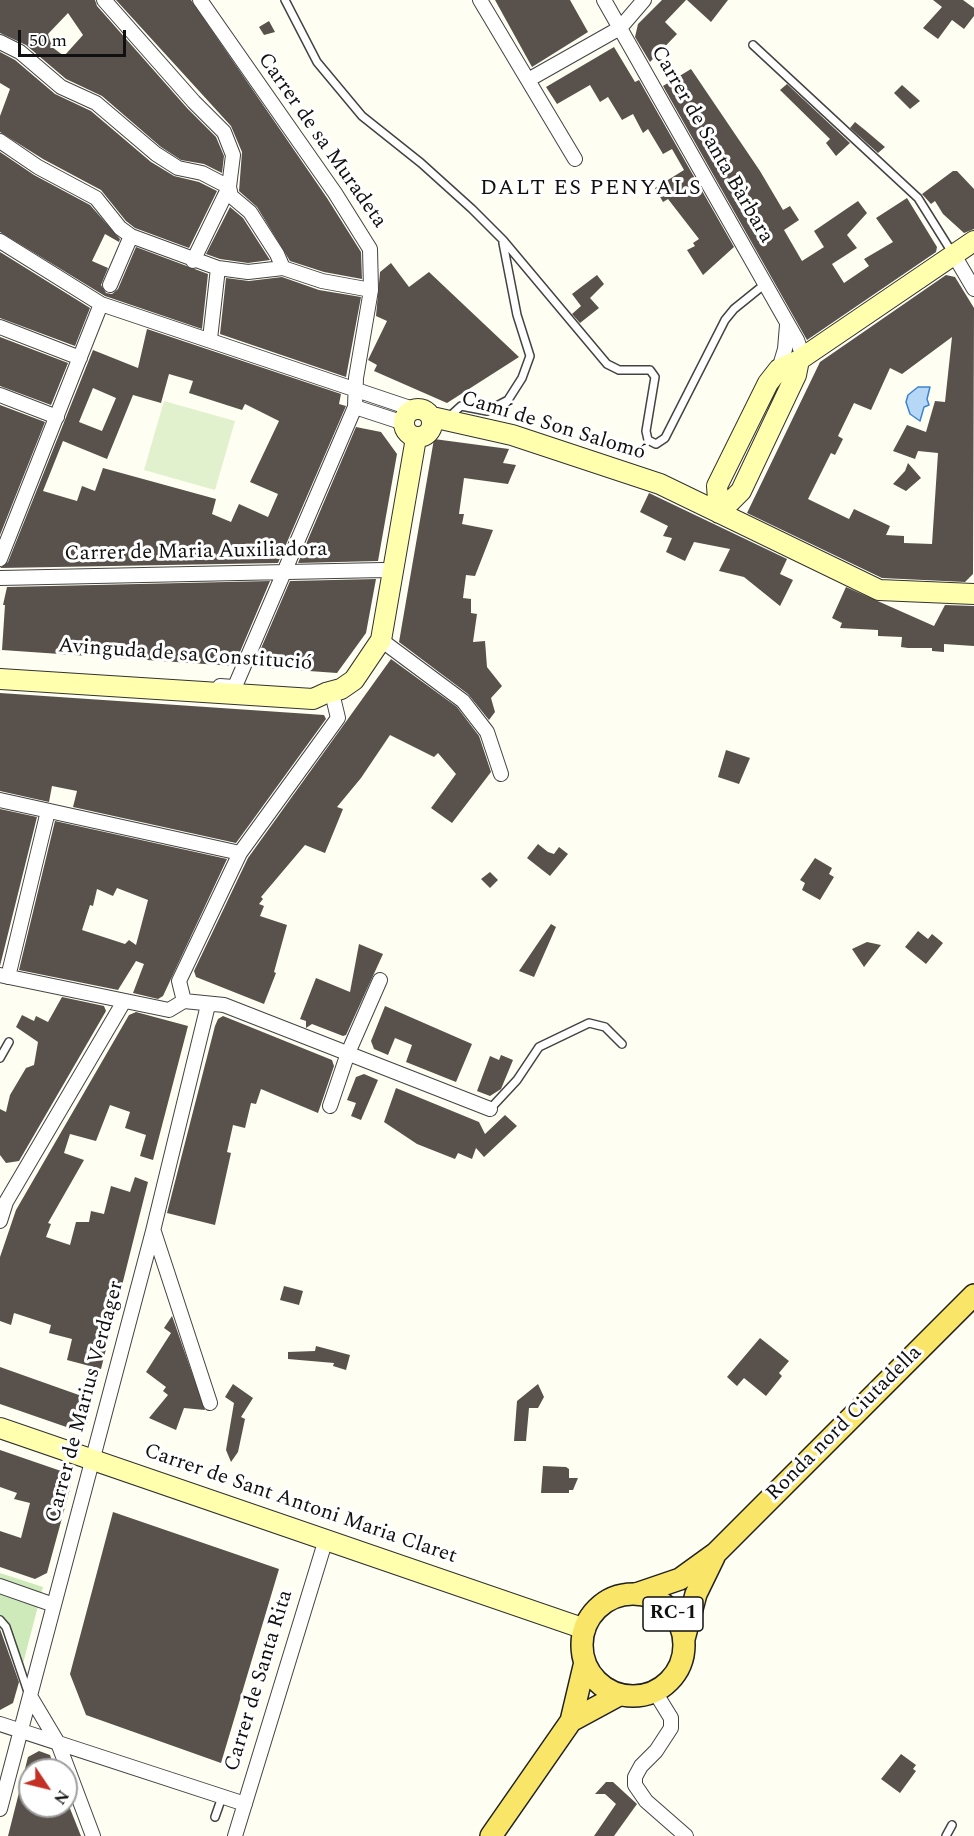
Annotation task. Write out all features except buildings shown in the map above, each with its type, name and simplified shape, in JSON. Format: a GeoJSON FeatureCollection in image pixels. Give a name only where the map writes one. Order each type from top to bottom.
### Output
{"type":"FeatureCollection","features":[{"type":"Feature","properties":{"kind":"main road","name":"Ronda nord Ciutadella"},"geometry":{"type":"LineString","coordinates":[[716,1553],[974,1295]]}},
{"type":"Feature","properties":{"kind":"main road","name":"RC-1"},"geometry":{"type":"LineString","coordinates":[[585,1629],[592,1614],[605,1603],[620,1596],[636,1594],[680,1579],[716,1553]]}},
{"type":"Feature","properties":{"kind":"main road","name":"RC-1"},"geometry":{"type":"LineString","coordinates":[[655,1692],[669,1682],[678,1670],[696,1594],[716,1553]]}},
{"type":"Feature","properties":{"kind":"main road","name":"RC-1"},"geometry":{"type":"LineString","coordinates":[[636,1594],[654,1598],[668,1608],[679,1622],[684,1639]]}},
{"type":"Feature","properties":{"kind":"main road"},"geometry":{"type":"LineString","coordinates":[[585,1629],[582,1640],[585,1662],[592,1677],[604,1688],[620,1695],[638,1696],[655,1692]]}},
{"type":"Feature","properties":{"kind":"main road"},"geometry":{"type":"LineString","coordinates":[[491,1836],[571,1721],[585,1662]]}},
{"type":"Feature","properties":{"kind":"main road"},"geometry":{"type":"LineString","coordinates":[[571,1721],[620,1695]]}},
{"type":"Feature","properties":{"kind":"street"},"geometry":{"type":"LineString","coordinates":[[104,0],[194,102],[224,132],[233,155],[229,187],[193,261]]}},
{"type":"Feature","properties":{"kind":"street","name":"Carrer de sa Muradeta"},"geometry":{"type":"LineString","coordinates":[[200,0],[335,193],[370,249],[371,290],[356,378],[354,407],[236,684]]}},
{"type":"Feature","properties":{"kind":"street"},"geometry":{"type":"LineString","coordinates":[[480,0],[575,159]]}},
{"type":"Feature","properties":{"kind":"street","name":"Carrer de Santa Bàrbara"},"geometry":{"type":"LineString","coordinates":[[604,0],[765,284],[801,351],[799,360]]}},
{"type":"Feature","properties":{"kind":"street"},"geometry":{"type":"LineString","coordinates":[[528,80],[620,28],[644,0]]}},
{"type":"Feature","properties":{"kind":"street"},"geometry":{"type":"LineString","coordinates":[[0,42],[20,52],[61,87],[96,103],[156,154],[178,168],[202,173],[229,187]]}},
{"type":"Feature","properties":{"kind":"street"},"geometry":{"type":"LineString","coordinates":[[0,141],[38,167],[96,198],[120,228],[131,236],[193,261],[218,268],[248,272],[283,268],[322,280],[371,290]]}},
{"type":"Feature","properties":{"kind":"street"},"geometry":{"type":"LineString","coordinates":[[229,187],[231,196],[250,212],[277,254],[283,268]]}},
{"type":"Feature","properties":{"kind":"street"},"geometry":{"type":"LineString","coordinates":[[110,285],[131,236]]}},
{"type":"Feature","properties":{"kind":"street"},"geometry":{"type":"LineString","coordinates":[[0,241],[102,304],[356,388],[429,433],[439,418]]}},
{"type":"Feature","properties":{"kind":"street"},"geometry":{"type":"LineString","coordinates":[[779,369],[799,360],[974,241]]}},
{"type":"Feature","properties":{"kind":"street"},"geometry":{"type":"LineString","coordinates":[[954,255],[974,289]]}},
{"type":"Feature","properties":{"kind":"street"},"geometry":{"type":"LineString","coordinates":[[210,339],[218,268]]}},
{"type":"Feature","properties":{"kind":"street"},"geometry":{"type":"LineString","coordinates":[[0,559],[102,304]]}},
{"type":"Feature","properties":{"kind":"street"},"geometry":{"type":"LineString","coordinates":[[719,513],[717,486],[768,383],[779,369],[785,349],[787,325]]}},
{"type":"Feature","properties":{"kind":"street"},"geometry":{"type":"LineString","coordinates":[[0,327],[80,358]]}},
{"type":"Feature","properties":{"kind":"street"},"geometry":{"type":"LineString","coordinates":[[719,513],[741,490],[796,375],[799,360]]}},
{"type":"Feature","properties":{"kind":"street"},"geometry":{"type":"LineString","coordinates":[[0,395],[57,417]]}},
{"type":"Feature","properties":{"kind":"street"},"geometry":{"type":"LineString","coordinates":[[354,407],[411,424]]}},
{"type":"Feature","properties":{"kind":"street","name":"Camí de Son Salomó"},"geometry":{"type":"LineString","coordinates":[[439,418],[512,435],[665,486]]}},
{"type":"Feature","properties":{"kind":"street"},"geometry":{"type":"LineString","coordinates":[[184,1001],[179,981],[240,853],[338,718],[329,693],[354,680],[381,640],[411,424]]}},
{"type":"Feature","properties":{"kind":"street"},"geometry":{"type":"LineString","coordinates":[[665,486],[706,490],[717,486]]}},
{"type":"Feature","properties":{"kind":"street"},"geometry":{"type":"LineString","coordinates":[[665,486],[879,590],[974,594]]}},
{"type":"Feature","properties":{"kind":"street","name":"Carrer de Maria Auxiliadora"},"geometry":{"type":"LineString","coordinates":[[0,578],[383,570],[392,573]]}},
{"type":"Feature","properties":{"kind":"street"},"geometry":{"type":"LineString","coordinates":[[381,640],[463,701],[487,732],[501,774]]}},
{"type":"Feature","properties":{"kind":"street","name":"Avinguda de sa Constitució"},"geometry":{"type":"LineString","coordinates":[[0,667],[236,684],[312,687],[329,693]]}},
{"type":"Feature","properties":{"kind":"street","name":"Avinguda de sa Constitució"},"geometry":{"type":"LineString","coordinates":[[0,680],[313,699],[329,693]]}},
{"type":"Feature","properties":{"kind":"street"},"geometry":{"type":"LineString","coordinates":[[197,692],[206,684],[234,687],[236,684]]}},
{"type":"Feature","properties":{"kind":"street"},"geometry":{"type":"LineString","coordinates":[[0,800],[240,853]]}},
{"type":"Feature","properties":{"kind":"street"},"geometry":{"type":"LineString","coordinates":[[48,811],[4,976],[123,1003],[169,1010],[184,1001],[224,1005],[490,1109]]}},
{"type":"Feature","properties":{"kind":"street"},"geometry":{"type":"LineString","coordinates":[[330,1106],[348,1053],[380,980]]}},
{"type":"Feature","properties":{"kind":"street"},"geometry":{"type":"LineString","coordinates":[[0,1221],[3,1197],[123,1003]]}},
{"type":"Feature","properties":{"kind":"street","name":"Carrer de Marius Verdager"},"geometry":{"type":"LineString","coordinates":[[0,1809],[153,1231],[208,1005]]}},
{"type":"Feature","properties":{"kind":"street"},"geometry":{"type":"LineString","coordinates":[[153,1231],[210,1403]]}},
{"type":"Feature","properties":{"kind":"street","name":"Carrer de Sant Antoni Maria Claret"},"geometry":{"type":"LineString","coordinates":[[0,1428],[585,1629]]}},
{"type":"Feature","properties":{"kind":"street","name":"Carrer de Santa Rita"},"geometry":{"type":"LineString","coordinates":[[235,1836],[326,1539]]}},
{"type":"Feature","properties":{"kind":"street"},"geometry":{"type":"LineString","coordinates":[[0,1586],[54,1605]]}},
{"type":"Feature","properties":{"kind":"street"},"geometry":{"type":"LineString","coordinates":[[655,1692],[671,1718],[671,1728],[656,1751],[641,1766],[635,1777],[635,1785],[646,1801],[686,1836]]}},
{"type":"Feature","properties":{"kind":"street"},"geometry":{"type":"LineString","coordinates":[[30,1696],[58,1743],[93,1836]]}},
{"type":"Feature","properties":{"kind":"street"},"geometry":{"type":"LineString","coordinates":[[0,1724],[245,1804]]}},
{"type":"Feature","properties":{"kind":"lane"},"geometry":{"type":"LineString","coordinates":[[285,0],[317,62],[362,116],[422,163],[503,240],[606,364],[619,370],[650,369],[655,378],[646,431],[648,440],[656,444],[666,438],[725,320],[734,309],[765,284]]}},
{"type":"Feature","properties":{"kind":"lane"},"geometry":{"type":"LineString","coordinates":[[753,45],[918,198],[954,255]]}},
{"type":"Feature","properties":{"kind":"lane"},"geometry":{"type":"LineString","coordinates":[[439,418],[461,406],[487,411],[508,400],[522,378],[530,356],[517,315],[503,240]]}},
{"type":"Feature","properties":{"kind":"lane"},"geometry":{"type":"LineString","coordinates":[[490,1109],[518,1080],[539,1047],[590,1023],[605,1027],[622,1044]]}},
{"type":"Feature","properties":{"kind":"lane"},"geometry":{"type":"LineString","coordinates":[[0,1058],[9,1042]]}},
{"type":"Feature","properties":{"kind":"lane"},"geometry":{"type":"LineString","coordinates":[[0,1620],[6,1627],[30,1696]]}},
{"type":"Feature","properties":{"kind":"lane"},"geometry":{"type":"LineString","coordinates":[[215,1817],[222,1796]]}},
{"type":"Feature","properties":{"kind":"lane"},"geometry":{"type":"LineString","coordinates":[[946,1836],[952,1825]]}},
{"type":"Feature","properties":{"kind":"green space"},"geometry":{"type":"Polygon","coordinates":[[[164,401],[235,421],[215,490],[144,470],[164,401]]]}},
{"type":"Feature","properties":{"kind":"green space"},"geometry":{"type":"Polygon","coordinates":[[[0,1573],[43,1587],[20,1675],[0,1624],[0,1573]]]}},
{"type":"Feature","properties":{"kind":"water"},"geometry":{"type":"Polygon","coordinates":[[[918,387],[930,387],[927,399],[929,405],[924,407],[920,421],[910,414],[906,402],[908,395],[918,387]]]}},
{"type":"Feature","properties":{"kind":"district","name":"DALT ES PENYALS"},"geometry":{"type":"Point","coordinates":[591,190]}}]}
